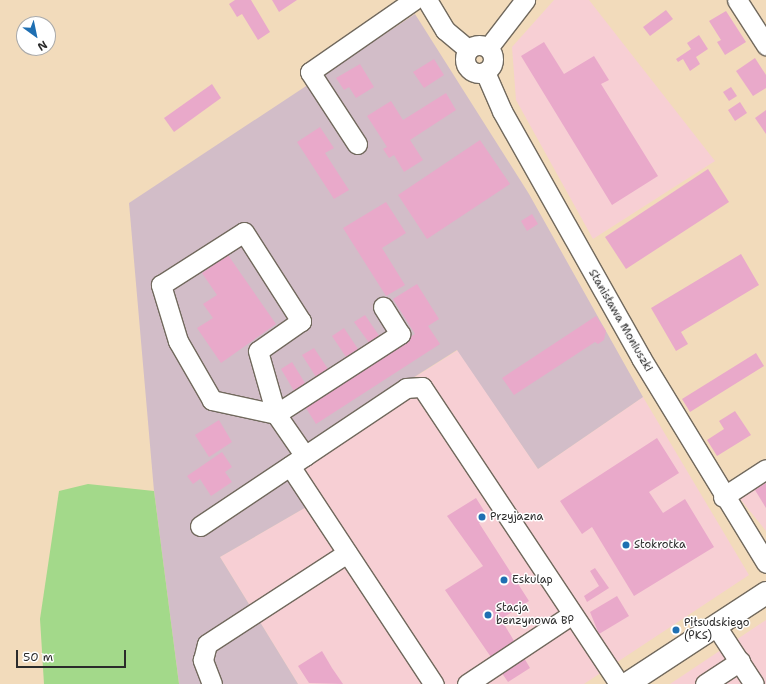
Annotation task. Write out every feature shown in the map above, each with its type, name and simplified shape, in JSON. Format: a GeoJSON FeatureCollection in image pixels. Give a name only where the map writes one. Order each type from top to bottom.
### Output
{"type":"FeatureCollection","features":[{"type":"Feature","properties":{"kind":"main road"},"geometry":{"type":"LineString","coordinates":[[627,684],[766,593]]}},
{"type":"Feature","properties":{"kind":"street"},"geometry":{"type":"LineString","coordinates":[[357,144],[310,72],[414,0]]}},
{"type":"Feature","properties":{"kind":"street"},"geometry":{"type":"LineString","coordinates":[[427,0],[445,30],[468,49]]}},
{"type":"Feature","properties":{"kind":"street"},"geometry":{"type":"LineString","coordinates":[[488,48],[525,0]]}},
{"type":"Feature","properties":{"kind":"street"},"geometry":{"type":"LineString","coordinates":[[737,0],[766,45]]}},
{"type":"Feature","properties":{"kind":"street"},"geometry":{"type":"LineString","coordinates":[[476,45],[488,48],[493,61],[485,72],[476,73],[467,68],[464,58],[468,49],[476,45]]}},
{"type":"Feature","properties":{"kind":"street","name":"Stanisława Moniuszki"},"geometry":{"type":"LineString","coordinates":[[485,72],[506,118],[723,497],[766,564]]}},
{"type":"Feature","properties":{"kind":"street"},"geometry":{"type":"LineString","coordinates":[[383,307],[400,334],[276,414],[212,400],[178,341],[161,285],[244,232],[301,321],[258,351],[276,414],[297,461],[347,552],[434,684]]}},
{"type":"Feature","properties":{"kind":"street"},"geometry":{"type":"LineString","coordinates":[[200,526],[406,388],[422,387],[571,615],[619,684]]}},
{"type":"Feature","properties":{"kind":"street"},"geometry":{"type":"LineString","coordinates":[[723,497],[766,469]]}},
{"type":"Feature","properties":{"kind":"street"},"geometry":{"type":"LineString","coordinates":[[212,684],[203,660],[207,644],[347,552]]}},
{"type":"Feature","properties":{"kind":"street"},"geometry":{"type":"LineString","coordinates":[[467,684],[571,615]]}},
{"type":"Feature","properties":{"kind":"street"},"geometry":{"type":"LineString","coordinates":[[716,626],[754,684]]}},
{"type":"Feature","properties":{"kind":"street"},"geometry":{"type":"LineString","coordinates":[[705,684],[740,661]]}},
{"type":"Feature","properties":{"kind":"shaded area"},"geometry":{"type":"Polygon","coordinates":[[[554,0],[589,0],[715,161],[593,239],[516,100],[512,47],[554,0]]]}},
{"type":"Feature","properties":{"kind":"shaded area"},"geometry":{"type":"Polygon","coordinates":[[[415,14],[529,194],[643,397],[538,469],[457,350],[280,462],[308,506],[220,557],[298,684],[179,684],[154,491],[129,203],[415,14]]]}},
{"type":"Feature","properties":{"kind":"shaded area"},"geometry":{"type":"Polygon","coordinates":[[[458,350],[538,469],[643,397],[749,575],[584,684],[298,684],[220,557],[308,506],[280,462],[458,350]]]}},
{"type":"Feature","properties":{"kind":"shaded area"},"geometry":{"type":"Polygon","coordinates":[[[766,460],[766,531],[728,484],[766,460]]]}},
{"type":"Feature","properties":{"kind":"shaded area"},"geometry":{"type":"Polygon","coordinates":[[[766,620],[766,684],[670,684],[766,620]]]}},
{"type":"Feature","properties":{"kind":"green space"},"geometry":{"type":"Polygon","coordinates":[[[88,484],[154,491],[179,684],[44,684],[40,619],[59,491],[88,484]]]}},
{"type":"Feature","properties":{"kind":"building"},"geometry":{"type":"Polygon","coordinates":[[[235,0],[251,0],[270,32],[258,40],[242,14],[237,17],[229,4],[235,0]]]}},
{"type":"Feature","properties":{"kind":"building"},"geometry":{"type":"Polygon","coordinates":[[[272,0],[297,0],[279,12],[272,0]]]}},
{"type":"Feature","properties":{"kind":"building"},"geometry":{"type":"Polygon","coordinates":[[[666,10],[673,19],[650,36],[643,27],[666,10]]]}},
{"type":"Feature","properties":{"kind":"building"},"geometry":{"type":"Polygon","coordinates":[[[726,11],[746,42],[725,55],[717,42],[721,40],[709,21],[726,11]]]}},
{"type":"Feature","properties":{"kind":"building"},"geometry":{"type":"Polygon","coordinates":[[[699,35],[708,49],[696,57],[700,64],[690,71],[683,59],[678,62],[676,59],[691,49],[687,43],[699,35]]]}},
{"type":"Feature","properties":{"kind":"building"},"geometry":{"type":"Polygon","coordinates":[[[544,42],[564,74],[594,56],[609,80],[601,84],[658,176],[612,205],[521,56],[544,42]]]}},
{"type":"Feature","properties":{"kind":"building"},"geometry":{"type":"Polygon","coordinates":[[[755,58],[766,75],[766,88],[753,96],[736,71],[755,58]]]}},
{"type":"Feature","properties":{"kind":"building"},"geometry":{"type":"Polygon","coordinates":[[[434,59],[444,75],[424,88],[413,72],[434,59]]]}},
{"type":"Feature","properties":{"kind":"building"},"geometry":{"type":"Polygon","coordinates":[[[360,64],[374,87],[356,98],[349,87],[344,90],[336,78],[360,64]]]}},
{"type":"Feature","properties":{"kind":"building"},"geometry":{"type":"Polygon","coordinates":[[[212,84],[221,98],[174,132],[164,118],[212,84]]]}},
{"type":"Feature","properties":{"kind":"building"},"geometry":{"type":"Polygon","coordinates":[[[731,87],[737,96],[729,101],[723,92],[731,87]]]}},
{"type":"Feature","properties":{"kind":"building"},"geometry":{"type":"Polygon","coordinates":[[[446,93],[456,110],[410,140],[423,160],[404,172],[394,155],[389,158],[383,149],[387,147],[367,116],[391,101],[403,120],[446,93]]]}},
{"type":"Feature","properties":{"kind":"building"},"geometry":{"type":"Polygon","coordinates":[[[740,102],[747,113],[735,121],[728,110],[740,102]]]}},
{"type":"Feature","properties":{"kind":"building"},"geometry":{"type":"Polygon","coordinates":[[[766,110],[766,134],[755,118],[766,110]]]}},
{"type":"Feature","properties":{"kind":"building"},"geometry":{"type":"Polygon","coordinates":[[[320,127],[334,148],[325,153],[349,190],[334,199],[297,142],[320,127]]]}},
{"type":"Feature","properties":{"kind":"building"},"geometry":{"type":"Polygon","coordinates":[[[480,140],[510,184],[427,239],[398,195],[480,140]]]}},
{"type":"Feature","properties":{"kind":"building"},"geometry":{"type":"Polygon","coordinates":[[[708,169],[729,202],[626,269],[605,237],[708,169]]]}},
{"type":"Feature","properties":{"kind":"building"},"geometry":{"type":"Polygon","coordinates":[[[386,202],[406,233],[382,248],[405,285],[386,296],[343,228],[386,202]]]}},
{"type":"Feature","properties":{"kind":"building"},"geometry":{"type":"Polygon","coordinates":[[[532,214],[538,224],[527,231],[521,221],[532,214]]]}},
{"type":"Feature","properties":{"kind":"building"},"geometry":{"type":"Polygon","coordinates":[[[741,254],[759,285],[681,332],[688,344],[676,351],[651,308],[741,254]]]}},
{"type":"Feature","properties":{"kind":"building"},"geometry":{"type":"Polygon","coordinates":[[[228,255],[276,324],[221,363],[197,328],[213,318],[203,304],[217,295],[202,273],[228,255]]]}},
{"type":"Feature","properties":{"kind":"building"},"geometry":{"type":"Polygon","coordinates":[[[417,284],[439,319],[428,326],[440,344],[316,424],[304,405],[415,334],[393,299],[417,284]]]}},
{"type":"Feature","properties":{"kind":"building"},"geometry":{"type":"Polygon","coordinates":[[[365,315],[380,337],[370,344],[354,322],[365,315]]]}},
{"type":"Feature","properties":{"kind":"building"},"geometry":{"type":"Polygon","coordinates":[[[596,316],[606,331],[604,340],[598,344],[595,342],[514,395],[502,378],[596,316]]]}},
{"type":"Feature","properties":{"kind":"building"},"geometry":{"type":"Polygon","coordinates":[[[344,328],[358,349],[346,357],[332,336],[344,328]]]}},
{"type":"Feature","properties":{"kind":"building"},"geometry":{"type":"Polygon","coordinates":[[[314,348],[328,369],[316,377],[302,355],[314,348]]]}},
{"type":"Feature","properties":{"kind":"building"},"geometry":{"type":"Polygon","coordinates":[[[756,353],[764,366],[690,412],[682,399],[756,353]]]}},
{"type":"Feature","properties":{"kind":"building"},"geometry":{"type":"Polygon","coordinates":[[[292,362],[305,383],[294,391],[281,369],[292,362]]]}},
{"type":"Feature","properties":{"kind":"building"},"geometry":{"type":"Polygon","coordinates":[[[735,411],[751,435],[717,456],[707,440],[724,429],[719,421],[735,411]]]}},
{"type":"Feature","properties":{"kind":"building"},"geometry":{"type":"Polygon","coordinates":[[[219,420],[232,442],[209,457],[195,435],[219,420]]]}},
{"type":"Feature","properties":{"kind":"building"},"geometry":{"type":"Polygon","coordinates":[[[657,438],[679,473],[649,492],[663,513],[685,499],[714,547],[634,596],[592,527],[582,534],[560,501],[657,438]]]}},
{"type":"Feature","properties":{"kind":"building"},"geometry":{"type":"Polygon","coordinates":[[[222,452],[232,467],[225,472],[232,482],[211,496],[200,479],[193,484],[187,476],[222,452]]]}},
{"type":"Feature","properties":{"kind":"building"},"geometry":{"type":"Polygon","coordinates":[[[766,483],[766,508],[755,490],[766,483]]]}},
{"type":"Feature","properties":{"kind":"building"},"geometry":{"type":"Polygon","coordinates":[[[476,498],[488,517],[479,523],[529,601],[501,619],[530,668],[508,682],[445,590],[483,566],[447,516],[476,498]]]}},
{"type":"Feature","properties":{"kind":"building"},"geometry":{"type":"Polygon","coordinates":[[[595,568],[609,588],[587,602],[584,596],[599,586],[590,571],[595,568]]]}},
{"type":"Feature","properties":{"kind":"building"},"geometry":{"type":"Polygon","coordinates":[[[617,596],[629,616],[599,634],[590,612],[617,596]]]}},
{"type":"Feature","properties":{"kind":"building"},"geometry":{"type":"Polygon","coordinates":[[[322,651],[343,684],[309,683],[298,666],[322,651]]]}},
{"type":"Feature","properties":{"kind":"place","name":"Przyjazna"},"geometry":{"type":"Point","coordinates":[482,517]}},
{"type":"Feature","properties":{"kind":"place","name":"Stokrotka"},"geometry":{"type":"Point","coordinates":[626,545]}},
{"type":"Feature","properties":{"kind":"place","name":"Eskulap"},"geometry":{"type":"Point","coordinates":[504,580]}},
{"type":"Feature","properties":{"kind":"place","name":"Stacja benzynowa BP"},"geometry":{"type":"Point","coordinates":[488,615]}},
{"type":"Feature","properties":{"kind":"place","name":"Piłsudskiego (PKS)"},"geometry":{"type":"Point","coordinates":[676,630]}}]}
